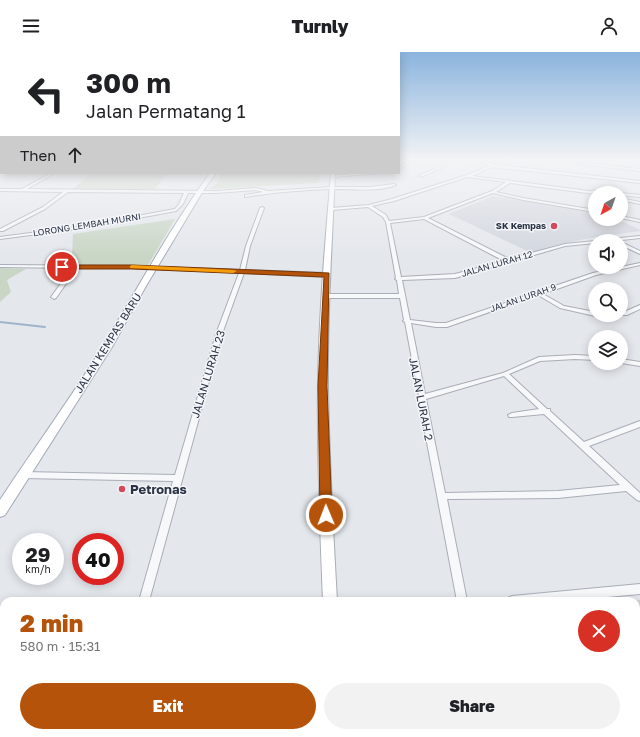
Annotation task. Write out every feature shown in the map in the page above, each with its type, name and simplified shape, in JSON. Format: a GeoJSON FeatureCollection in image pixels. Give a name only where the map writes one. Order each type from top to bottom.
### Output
{"type":"FeatureCollection","features":[{"type":"Feature","properties":{"kind":"main road","name":"JALAN KEMPAS BARU"},"geometry":{"type":"LineString","coordinates":[[0,512],[107,347],[199,192]]}},
{"type":"Feature","properties":{"kind":"street"},"geometry":{"type":"LineString","coordinates":[[1,230],[44,208],[65,192]]}},
{"type":"Feature","properties":{"kind":"street","name":"LORONG LEMBAH MURNI"},"geometry":{"type":"LineString","coordinates":[[0,238],[84,227],[176,210],[184,200],[186,192]]}},
{"type":"Feature","properties":{"kind":"street"},"geometry":{"type":"LineString","coordinates":[[246,196],[268,192]]}},
{"type":"Feature","properties":{"kind":"street"},"geometry":{"type":"LineString","coordinates":[[330,597],[323,386],[325,296],[332,192]]}},
{"type":"Feature","properties":{"kind":"street"},"geometry":{"type":"LineString","coordinates":[[332,209],[369,206],[420,192]]}},
{"type":"Feature","properties":{"kind":"street"},"geometry":{"type":"LineString","coordinates":[[369,206],[385,216],[388,222],[425,218],[493,192],[523,199],[588,210]]}},
{"type":"Feature","properties":{"kind":"street"},"geometry":{"type":"LineString","coordinates":[[628,195],[640,196]]}},
{"type":"Feature","properties":{"kind":"street"},"geometry":{"type":"LineString","coordinates":[[628,200],[640,203]]}},
{"type":"Feature","properties":{"kind":"street","name":"JALAN LURAH 23"},"geometry":{"type":"LineString","coordinates":[[145,597],[199,403],[242,272],[248,246],[262,208]]}},
{"type":"Feature","properties":{"kind":"street"},"geometry":{"type":"LineString","coordinates":[[632,220],[640,214]]}},
{"type":"Feature","properties":{"kind":"street"},"geometry":{"type":"LineString","coordinates":[[425,218],[509,261]]}},
{"type":"Feature","properties":{"kind":"street"},"geometry":{"type":"LineString","coordinates":[[628,219],[640,221]]}},
{"type":"Feature","properties":{"kind":"street","name":"JALAN LURAH 2"},"geometry":{"type":"LineString","coordinates":[[388,222],[421,398],[461,597]]}},
{"type":"Feature","properties":{"kind":"street"},"geometry":{"type":"LineString","coordinates":[[628,239],[640,237]]}},
{"type":"Feature","properties":{"kind":"street","name":"JALAN LURAH 12"},"geometry":{"type":"LineString","coordinates":[[398,278],[450,277],[565,245],[588,243]]}},
{"type":"Feature","properties":{"kind":"street"},"geometry":{"type":"LineString","coordinates":[[628,247],[640,253]]}},
{"type":"Feature","properties":{"kind":"street","name":"JALAN LURAH 9"},"geometry":{"type":"LineString","coordinates":[[406,321],[436,325],[447,324],[603,272],[640,264]]}},
{"type":"Feature","properties":{"kind":"street"},"geometry":{"type":"LineString","coordinates":[[0,266],[154,268],[327,275]]}},
{"type":"Feature","properties":{"kind":"street"},"geometry":{"type":"LineString","coordinates":[[54,297],[75,268]]}},
{"type":"Feature","properties":{"kind":"street"},"geometry":{"type":"LineString","coordinates":[[538,293],[572,310],[588,313]]}},
{"type":"Feature","properties":{"kind":"street"},"geometry":{"type":"LineString","coordinates":[[325,296],[402,296]]}},
{"type":"Feature","properties":{"kind":"street"},"geometry":{"type":"LineString","coordinates":[[628,313],[640,307]]}},
{"type":"Feature","properties":{"kind":"street"},"geometry":{"type":"LineString","coordinates":[[421,398],[505,374],[540,359],[588,358]]}},
{"type":"Feature","properties":{"kind":"street"},"geometry":{"type":"LineString","coordinates":[[628,362],[640,364]]}},
{"type":"Feature","properties":{"kind":"street"},"geometry":{"type":"LineString","coordinates":[[505,374],[584,444],[640,498]]}},
{"type":"Feature","properties":{"kind":"street"},"geometry":{"type":"LineString","coordinates":[[512,415],[547,411]]}},
{"type":"Feature","properties":{"kind":"street"},"geometry":{"type":"LineString","coordinates":[[584,444],[640,424]]}},
{"type":"Feature","properties":{"kind":"street"},"geometry":{"type":"LineString","coordinates":[[23,475],[179,478]]}},
{"type":"Feature","properties":{"kind":"street"},"geometry":{"type":"LineString","coordinates":[[441,496],[552,495],[590,493],[628,487]]}},
{"type":"Feature","properties":{"kind":"street"},"geometry":{"type":"LineString","coordinates":[[555,597],[640,589]]}},
{"type":"Feature","properties":{"kind":"shaded area","name":"SK Kempas"},"geometry":{"type":"Polygon","coordinates":[[[493,196],[572,208],[588,212],[588,226],[628,226],[628,224],[640,231],[619,234],[588,234],[588,238],[557,245],[532,253],[449,214],[493,196]]]}},
{"type":"Feature","properties":{"kind":"green space"},"geometry":{"type":"Polygon","coordinates":[[[175,219],[148,265],[61,265],[62,259],[72,256],[73,234],[175,219]]]}},
{"type":"Feature","properties":{"kind":"green space"},"geometry":{"type":"Polygon","coordinates":[[[0,268],[26,269],[7,280],[11,292],[0,302],[0,268]]]}},
{"type":"Feature","properties":{"kind":"waterway"},"geometry":{"type":"LineString","coordinates":[[0,322],[45,327]]}},
{"type":"Feature","properties":{"kind":"slow traffic"},"geometry":{"type":"LineString","coordinates":[[132,267],[233,271]]}},
{"type":"Feature","properties":{"kind":"place","name":"SK Kempas"},"geometry":{"type":"Point","coordinates":[554,226]}},
{"type":"Feature","properties":{"kind":"place","name":"Petronas"},"geometry":{"type":"Point","coordinates":[122,489]}},
{"type":"Feature","properties":{"kind":"route"},"geometry":{"type":"LineString","coordinates":[[62,267],[132,267],[327,275],[325,296],[323,386],[326,515]]}}]}
